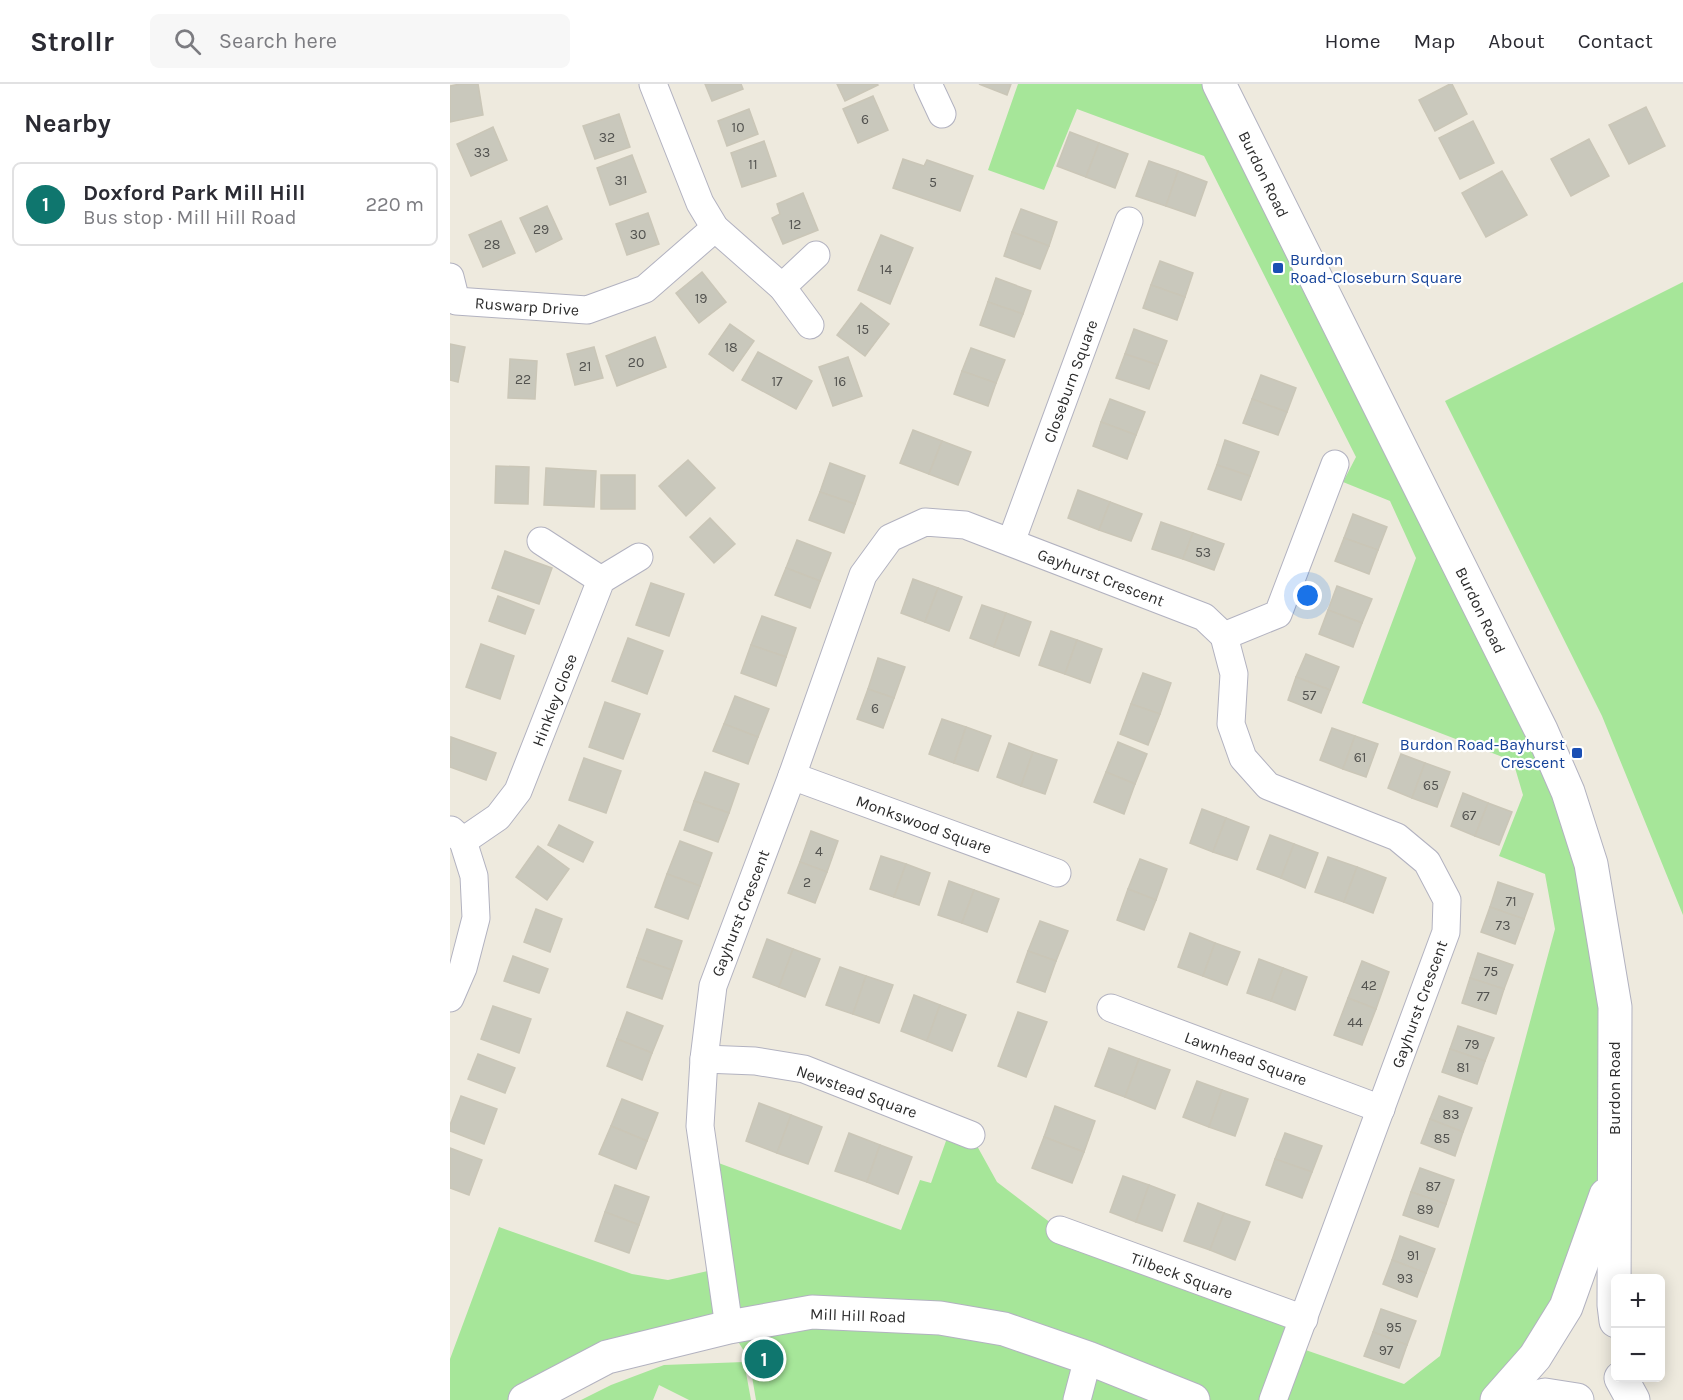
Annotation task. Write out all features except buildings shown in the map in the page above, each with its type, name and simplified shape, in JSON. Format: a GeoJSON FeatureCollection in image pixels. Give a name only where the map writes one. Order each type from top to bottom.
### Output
{"type":"FeatureCollection","features":[{"type":"Feature","properties":{"kind":"main road","name":"Burdon Road"},"geometry":{"type":"LineString","coordinates":[[1219,84],[1541,730],[1568,792],[1591,864],[1615,1007],[1614,1274]]}},
{"type":"Feature","properties":{"kind":"main road","name":"Burdon Road"},"geometry":{"type":"LineString","coordinates":[[1497,1400],[1535,1357],[1566,1307],[1614,1171]]}},
{"type":"Feature","properties":{"kind":"main road","name":"Mill Hill Road"},"geometry":{"type":"LineString","coordinates":[[525,1400],[608,1358],[729,1327],[812,1312],[940,1318],[1004,1329],[1088,1358],[1193,1400]]}},
{"type":"Feature","properties":{"kind":"main road"},"geometry":{"type":"LineString","coordinates":[[1624,1382],[1633,1400]]}},
{"type":"Feature","properties":{"kind":"main road"},"geometry":{"type":"LineString","coordinates":[[1525,1400],[1545,1395],[1576,1400]]}},
{"type":"Feature","properties":{"kind":"street"},"geometry":{"type":"LineString","coordinates":[[653,84],[700,203],[715,228],[782,287],[810,325]]}},
{"type":"Feature","properties":{"kind":"street"},"geometry":{"type":"LineString","coordinates":[[928,84],[942,114]]}},
{"type":"Feature","properties":{"kind":"street","name":"Closeburn Square"},"geometry":{"type":"LineString","coordinates":[[1011,542],[1129,221]]}},
{"type":"Feature","properties":{"kind":"street","name":"Ruswarp Drive"},"geometry":{"type":"LineString","coordinates":[[452,294],[587,310],[645,289],[715,228]]}},
{"type":"Feature","properties":{"kind":"street"},"geometry":{"type":"LineString","coordinates":[[782,287],[816,255]]}},
{"type":"Feature","properties":{"kind":"street"},"geometry":{"type":"LineString","coordinates":[[1224,636],[1278,614],[1335,464]]}},
{"type":"Feature","properties":{"kind":"street","name":"Gayhurst Crescent"},"geometry":{"type":"LineString","coordinates":[[729,1327],[700,1126],[704,1059],[713,986],[792,776],[863,574],[890,538],[925,522],[965,525],[1204,617],[1224,636],[1234,674],[1232,723],[1244,758],[1268,786],[1397,837],[1427,862],[1447,900],[1446,932],[1273,1400]]}},
{"type":"Feature","properties":{"kind":"street"},"geometry":{"type":"LineString","coordinates":[[542,541],[601,580],[639,557]]}},
{"type":"Feature","properties":{"kind":"street","name":"Hinkley Close"},"geometry":{"type":"LineString","coordinates":[[456,835],[498,817],[518,791],[601,580]]}},
{"type":"Feature","properties":{"kind":"street","name":"Monkswood Square"},"geometry":{"type":"LineString","coordinates":[[792,776],[1057,873]]}},
{"type":"Feature","properties":{"kind":"street"},"geometry":{"type":"LineString","coordinates":[[450,998],[463,968],[477,918],[474,876],[456,835]]}},
{"type":"Feature","properties":{"kind":"street","name":"Lawnhead Square"},"geometry":{"type":"LineString","coordinates":[[1111,1008],[1381,1109]]}},
{"type":"Feature","properties":{"kind":"street","name":"Newstead Square"},"geometry":{"type":"LineString","coordinates":[[704,1059],[755,1061],[804,1069],[971,1135]]}},
{"type":"Feature","properties":{"kind":"street","name":"Tilbeck Square"},"geometry":{"type":"LineString","coordinates":[[1060,1230],[1304,1319]]}},
{"type":"Feature","properties":{"kind":"street"},"geometry":{"type":"LineString","coordinates":[[1077,1400],[1088,1358]]}},
{"type":"Feature","properties":{"kind":"green space"},"geometry":{"type":"Polygon","coordinates":[[[1018,84],[1219,84],[1591,864],[1614,1171],[1566,1307],[1497,1400],[756,1400],[749,1359],[729,1327],[525,1400],[450,1400],[450,1359],[499,1227],[632,1274],[668,1280],[721,1268],[705,1158],[901,1230],[920,1180],[931,1183],[951,1127],[971,1135],[997,1182],[1060,1230],[1304,1319],[1294,1346],[1404,1384],[1440,1356],[1555,929],[1545,874],[1499,856],[1523,795],[1513,761],[1362,703],[1416,558],[1390,501],[1343,482],[1356,457],[1204,156],[1077,109],[1044,190],[988,170],[1018,84]]]}},
{"type":"Feature","properties":{"kind":"green space"},"geometry":{"type":"Polygon","coordinates":[[[1683,282],[1683,915],[1602,716],[1445,401],[1683,282]]]}},
{"type":"Feature","properties":{"kind":"green space"},"geometry":{"type":"Polygon","coordinates":[[[744,1362],[751,1400],[689,1400],[659,1385],[653,1400],[581,1400],[611,1385],[664,1365],[744,1362]]]}},
{"type":"Feature","properties":{"kind":"place","name":"Burdon Road-Closeburn Square"},"geometry":{"type":"Point","coordinates":[1278,268]}},
{"type":"Feature","properties":{"kind":"place","name":"Burdon Road-Bayhurst Crescent"},"geometry":{"type":"Point","coordinates":[1577,753]}},
{"type":"Feature","properties":{"kind":"place","name":"Doxford Park Mill Hill"},"geometry":{"type":"Point","coordinates":[764,1359]}}]}
